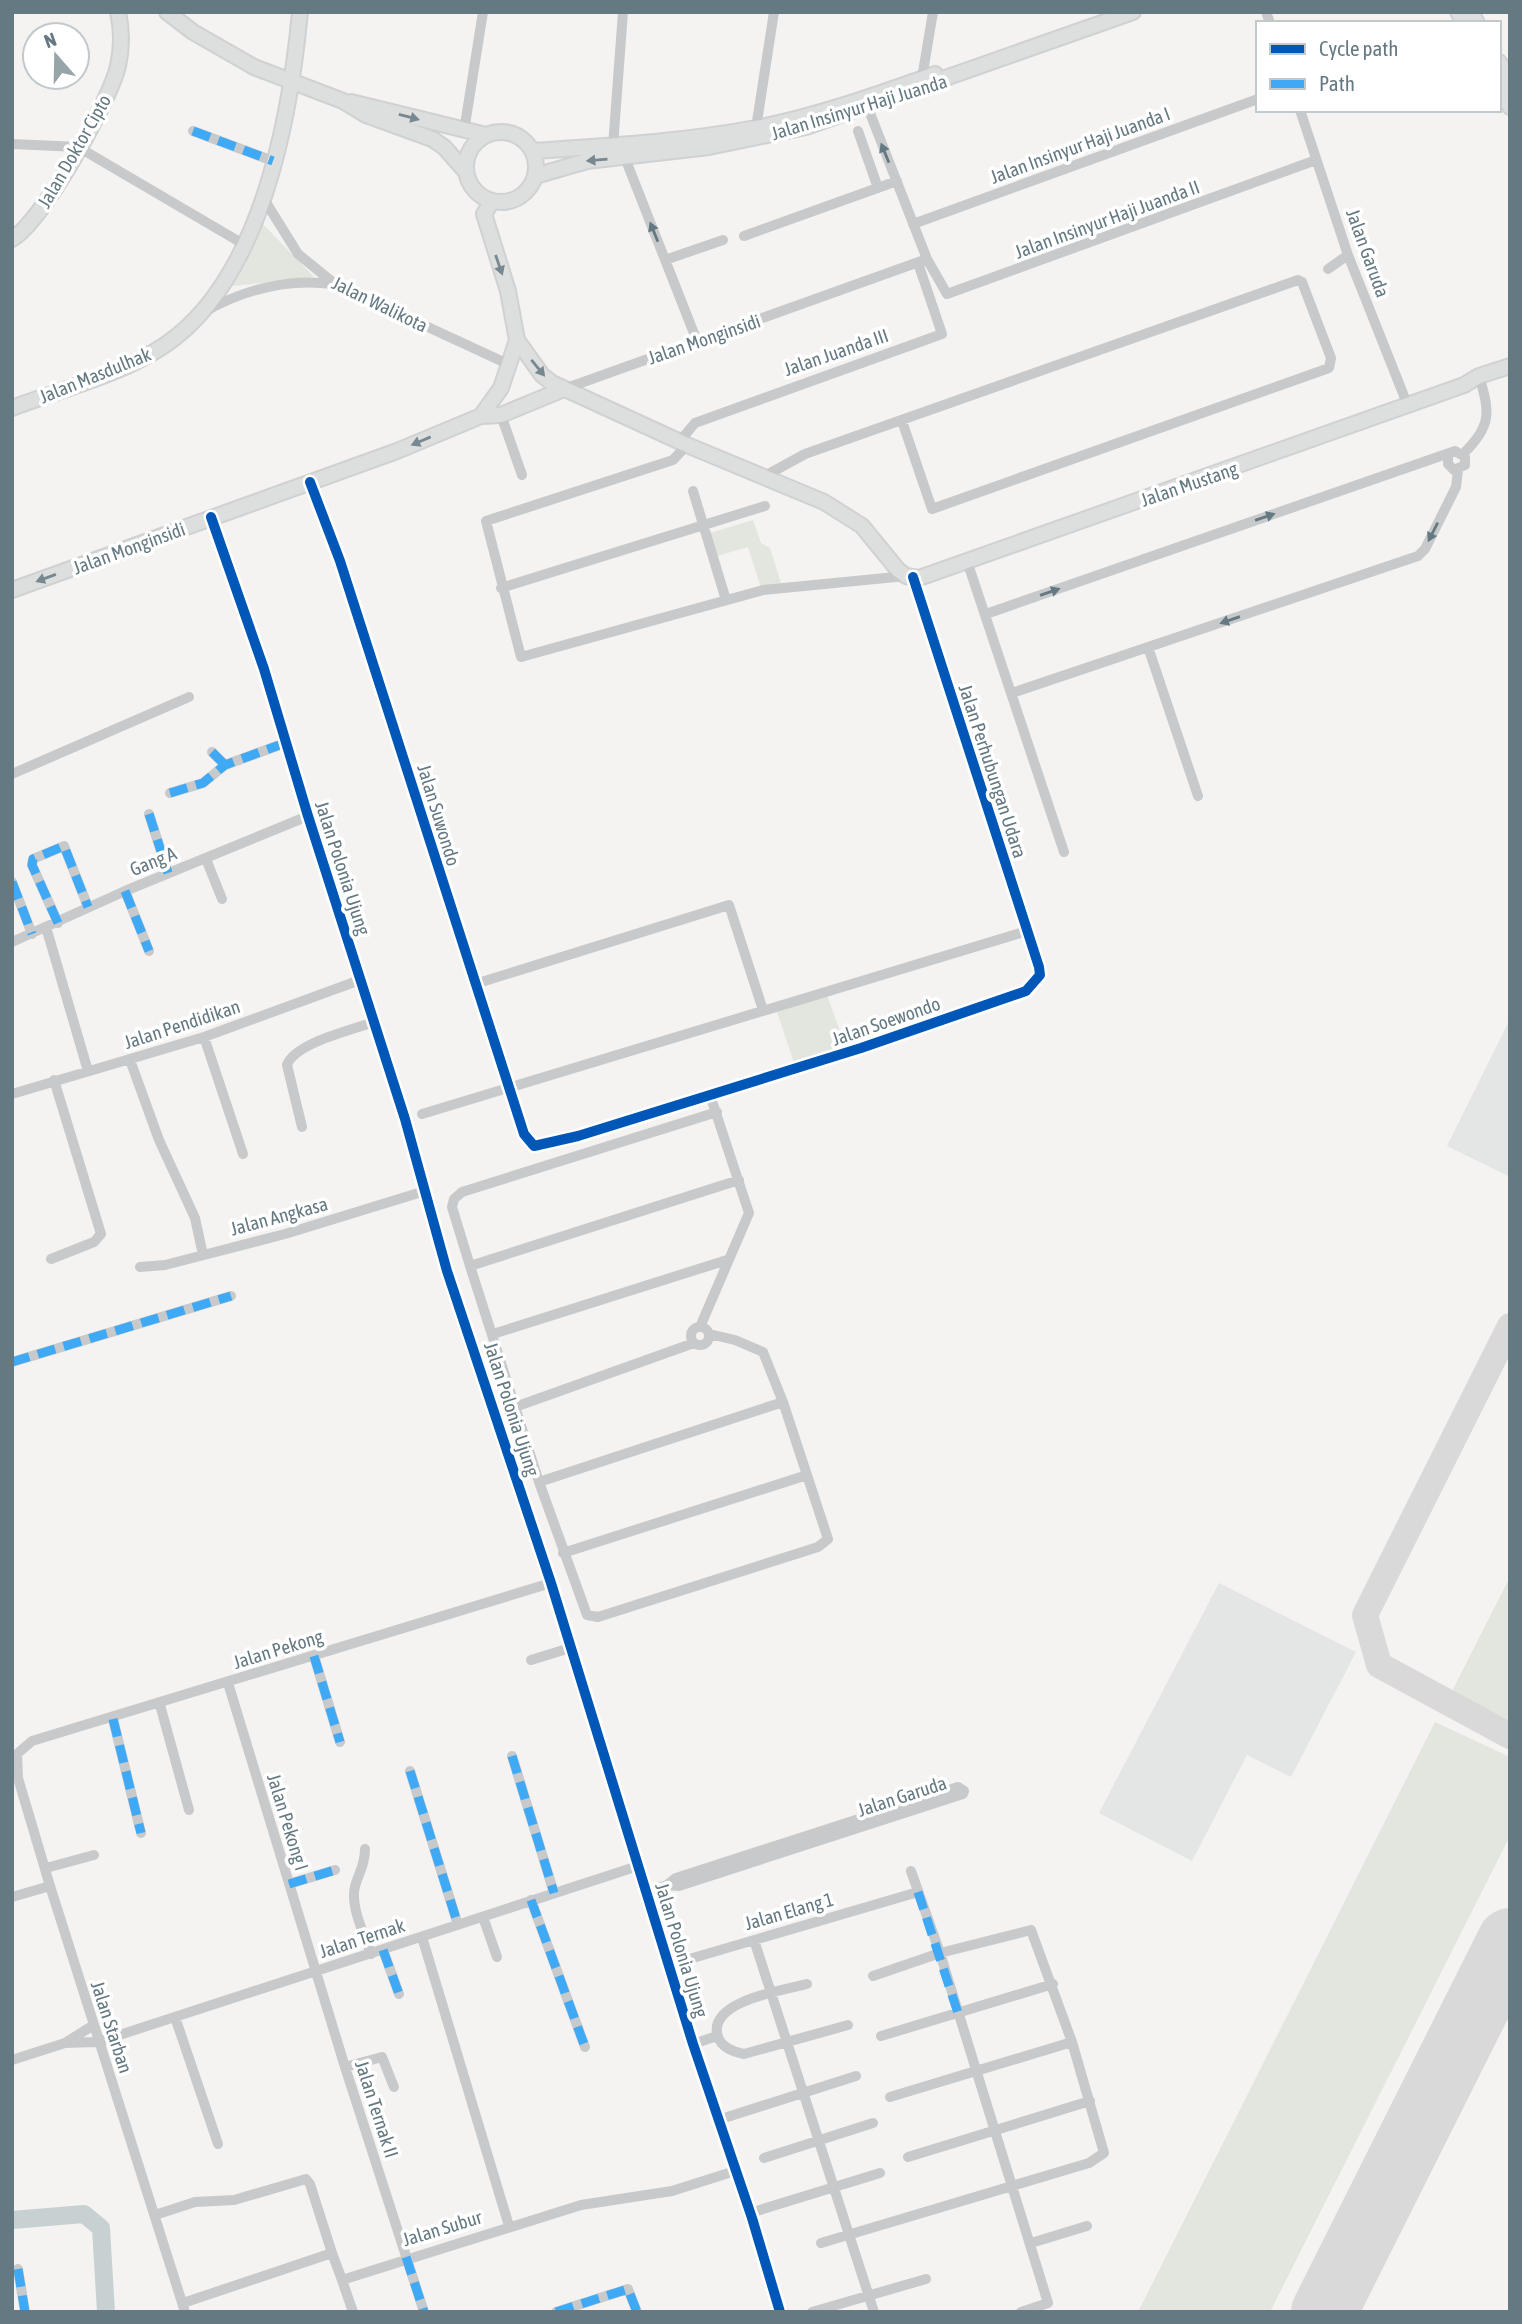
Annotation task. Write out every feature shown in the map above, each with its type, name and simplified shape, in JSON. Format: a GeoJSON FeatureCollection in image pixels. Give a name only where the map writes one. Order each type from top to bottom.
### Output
{"type":"FeatureCollection","features":[{"type":"Feature","properties":{"kind":"main road","name":"Jalan Doktor Cipto"},"geometry":{"type":"LineString","coordinates":[[12,239],[24,233],[35,217],[112,85],[121,43],[118,12]]}},
{"type":"Feature","properties":{"kind":"main road"},"geometry":{"type":"LineString","coordinates":[[167,12],[223,50],[254,67],[343,101],[464,131],[517,136],[532,151],[535,176],[530,186],[513,200],[492,201],[477,194],[466,172],[444,147],[432,139],[366,115],[343,101]]}},
{"type":"Feature","properties":{"kind":"main road"},"geometry":{"type":"LineString","coordinates":[[262,197],[294,81],[300,12]]}},
{"type":"Feature","properties":{"kind":"main road","name":"Jalan Insinyur Haji Juanda"},"geometry":{"type":"LineString","coordinates":[[532,151],[683,140],[756,128],[836,108],[1104,12]]}},
{"type":"Feature","properties":{"kind":"main road","name":"Jalan Insinyur Haji Juanda"},"geometry":{"type":"LineString","coordinates":[[535,176],[587,161],[625,158],[770,135],[868,108],[1133,12]]}},
{"type":"Feature","properties":{"kind":"main road"},"geometry":{"type":"LineString","coordinates":[[1501,65],[1510,81]]}},
{"type":"Feature","properties":{"kind":"main road"},"geometry":{"type":"LineString","coordinates":[[1501,91],[1510,107]]}},
{"type":"Feature","properties":{"kind":"main road"},"geometry":{"type":"LineString","coordinates":[[466,172],[467,157],[474,144],[486,135]]}},
{"type":"Feature","properties":{"kind":"main road","name":"Jalan Masdulhak"},"geometry":{"type":"LineString","coordinates":[[12,408],[144,358],[168,343],[195,318],[238,261],[262,197]]}},
{"type":"Feature","properties":{"kind":"main road"},"geometry":{"type":"LineString","coordinates":[[481,416],[493,403],[510,365],[517,340],[508,291],[484,214],[492,201]]}},
{"type":"Feature","properties":{"kind":"main road","name":"Jalan Perhubungan Udara"},"geometry":{"type":"LineString","coordinates":[[517,340],[542,375],[564,389],[824,502],[862,526],[909,577]]}},
{"type":"Feature","properties":{"kind":"main road","name":"Jalan Mustang"},"geometry":{"type":"LineString","coordinates":[[909,577],[925,577],[1464,386],[1510,366]]}},
{"type":"Feature","properties":{"kind":"main road","name":"Jalan Mustang"},"geometry":{"type":"LineString","coordinates":[[1480,380],[1510,373]]}},
{"type":"Feature","properties":{"kind":"main road","name":"Jalan Monginsidi"},"geometry":{"type":"LineString","coordinates":[[12,590],[397,451],[481,416],[501,415],[564,389]]}},
{"type":"Feature","properties":{"kind":"street"},"geometry":{"type":"LineString","coordinates":[[464,131],[483,12]]}},
{"type":"Feature","properties":{"kind":"street"},"geometry":{"type":"LineString","coordinates":[[613,146],[623,12]]}},
{"type":"Feature","properties":{"kind":"street"},"geometry":{"type":"LineString","coordinates":[[756,128],[774,12]]}},
{"type":"Feature","properties":{"kind":"street"},"geometry":{"type":"LineString","coordinates":[[922,78],[933,12]]}},
{"type":"Feature","properties":{"kind":"street","name":"Jalan Insinyur Haji Juanda I"},"geometry":{"type":"LineString","coordinates":[[913,224],[1256,100]]}},
{"type":"Feature","properties":{"kind":"street"},"geometry":{"type":"LineString","coordinates":[[868,108],[913,224],[923,261]]}},
{"type":"Feature","properties":{"kind":"street","name":"Jalan Garuda"},"geometry":{"type":"LineString","coordinates":[[1301,112],[1349,255],[1408,406]]}},
{"type":"Feature","properties":{"kind":"street"},"geometry":{"type":"LineString","coordinates":[[193,131],[273,161]]}},
{"type":"Feature","properties":{"kind":"street"},"geometry":{"type":"LineString","coordinates":[[858,131],[878,188]]}},
{"type":"Feature","properties":{"kind":"street"},"geometry":{"type":"LineString","coordinates":[[12,144],[78,147],[245,245]]}},
{"type":"Feature","properties":{"kind":"street"},"geometry":{"type":"LineString","coordinates":[[625,158],[697,341]]}},
{"type":"Feature","properties":{"kind":"street","name":"Jalan Insinyur Haji Juanda II"},"geometry":{"type":"LineString","coordinates":[[923,261],[943,291],[951,295],[1317,160]]}},
{"type":"Feature","properties":{"kind":"street"},"geometry":{"type":"LineString","coordinates":[[744,236],[897,181]]}},
{"type":"Feature","properties":{"kind":"street","name":"Jalan Walikota"},"geometry":{"type":"LineString","coordinates":[[262,197],[298,254],[335,284],[510,365]]}},
{"type":"Feature","properties":{"kind":"street"},"geometry":{"type":"LineString","coordinates":[[665,260],[723,240]]}},
{"type":"Feature","properties":{"kind":"street"},"geometry":{"type":"LineString","coordinates":[[1328,269],[1349,255]]}},
{"type":"Feature","properties":{"kind":"street","name":"Jalan Monginsidi"},"geometry":{"type":"LineString","coordinates":[[564,389],[923,261]]}},
{"type":"Feature","properties":{"kind":"street","name":"Jalan Juanda III"},"geometry":{"type":"LineString","coordinates":[[684,443],[695,423],[942,334],[923,261]]}},
{"type":"Feature","properties":{"kind":"street"},"geometry":{"type":"LineString","coordinates":[[763,477],[805,454],[1298,280],[1302,282],[1331,358],[1329,368],[932,509],[902,421]]}},
{"type":"Feature","properties":{"kind":"street"},"geometry":{"type":"LineString","coordinates":[[195,318],[225,300],[263,288],[317,282],[335,284]]}},
{"type":"Feature","properties":{"kind":"street"},"geometry":{"type":"LineString","coordinates":[[1463,454],[1485,425],[1489,413],[1480,380]]}},
{"type":"Feature","properties":{"kind":"street"},"geometry":{"type":"LineString","coordinates":[[501,415],[522,475]]}},
{"type":"Feature","properties":{"kind":"street"},"geometry":{"type":"LineString","coordinates":[[684,443],[673,460],[488,519],[485,524],[518,653],[524,657],[764,590],[909,577]]}},
{"type":"Feature","properties":{"kind":"street"},"geometry":{"type":"LineString","coordinates":[[986,614],[1419,463],[1448,456],[1455,451],[1463,454],[1466,461],[1458,470],[1456,486],[1425,549],[1418,556],[1012,693]]}},
{"type":"Feature","properties":{"kind":"street"},"geometry":{"type":"LineString","coordinates":[[1448,456],[1448,464],[1458,470]]}},
{"type":"Feature","properties":{"kind":"street","name":"Jalan Suwondo"},"geometry":{"type":"LineString","coordinates":[[310,482],[340,561],[527,1140],[534,1146],[545,1146]]}},
{"type":"Feature","properties":{"kind":"street"},"geometry":{"type":"LineString","coordinates":[[693,491],[726,600]]}},
{"type":"Feature","properties":{"kind":"street"},"geometry":{"type":"LineString","coordinates":[[501,589],[765,506]]}},
{"type":"Feature","properties":{"kind":"street","name":"Jalan Polonia Ujung"},"geometry":{"type":"LineString","coordinates":[[211,517],[261,657],[285,743],[405,1119],[447,1271],[551,1583],[693,2044],[780,2312]]}},
{"type":"Feature","properties":{"kind":"street"},"geometry":{"type":"LineString","coordinates":[[967,561],[1064,852]]}},
{"type":"Feature","properties":{"kind":"street","name":"Jalan Perhubungan Udara"},"geometry":{"type":"LineString","coordinates":[[909,577],[1040,975]]}},
{"type":"Feature","properties":{"kind":"street"},"geometry":{"type":"LineString","coordinates":[[1148,647],[1198,796]]}},
{"type":"Feature","properties":{"kind":"street"},"geometry":{"type":"LineString","coordinates":[[12,774],[190,697]]}},
{"type":"Feature","properties":{"kind":"street"},"geometry":{"type":"LineString","coordinates":[[170,793],[208,780],[225,765],[285,743]]}},
{"type":"Feature","properties":{"kind":"street"},"geometry":{"type":"LineString","coordinates":[[212,752],[225,765]]}},
{"type":"Feature","properties":{"kind":"street"},"geometry":{"type":"LineString","coordinates":[[149,814],[168,873]]}},
{"type":"Feature","properties":{"kind":"street","name":"Gang A"},"geometry":{"type":"LineString","coordinates":[[12,942],[125,891],[308,816]]}},
{"type":"Feature","properties":{"kind":"street"},"geometry":{"type":"LineString","coordinates":[[58,923],[32,865],[33,859],[64,846],[88,907]]}},
{"type":"Feature","properties":{"kind":"street"},"geometry":{"type":"LineString","coordinates":[[206,859],[222,899]]}},
{"type":"Feature","properties":{"kind":"street"},"geometry":{"type":"LineString","coordinates":[[12,883],[32,934]]}},
{"type":"Feature","properties":{"kind":"street"},"geometry":{"type":"LineString","coordinates":[[125,891],[149,951]]}},
{"type":"Feature","properties":{"kind":"street"},"geometry":{"type":"LineString","coordinates":[[475,984],[729,905],[763,1010]]}},
{"type":"Feature","properties":{"kind":"street"},"geometry":{"type":"LineString","coordinates":[[46,927],[88,1071]]}},
{"type":"Feature","properties":{"kind":"street"},"geometry":{"type":"LineString","coordinates":[[422,1114],[510,1090],[1027,931]]}},
{"type":"Feature","properties":{"kind":"street","name":"Jalan Soewondo"},"geometry":{"type":"LineString","coordinates":[[545,1146],[861,1048],[1021,993],[1035,984],[1040,975]]}},
{"type":"Feature","properties":{"kind":"street","name":"Jalan Pendidikan"},"geometry":{"type":"LineString","coordinates":[[12,1094],[204,1037],[360,980]]}},
{"type":"Feature","properties":{"kind":"street"},"geometry":{"type":"LineString","coordinates":[[302,1127],[286,1065],[290,1056],[305,1047],[374,1022]]}},
{"type":"Feature","properties":{"kind":"street"},"geometry":{"type":"LineString","coordinates":[[204,1037],[243,1154]]}},
{"type":"Feature","properties":{"kind":"street"},"geometry":{"type":"LineString","coordinates":[[130,1060],[159,1140],[195,1218],[203,1255]]}},
{"type":"Feature","properties":{"kind":"street"},"geometry":{"type":"LineString","coordinates":[[51,1259],[97,1240],[101,1234],[54,1080]]}},
{"type":"Feature","properties":{"kind":"street"},"geometry":{"type":"LineString","coordinates":[[705,1331],[727,1260],[749,1218],[710,1095]]}},
{"type":"Feature","properties":{"kind":"street"},"geometry":{"type":"LineString","coordinates":[[515,1407],[694,1343],[691,1335],[705,1331],[734,1340],[763,1353],[770,1363],[828,1539],[818,1547],[594,1617],[586,1615],[562,1553],[515,1407],[493,1334],[470,1266],[452,1207],[454,1199],[462,1192],[717,1112]]}},
{"type":"Feature","properties":{"kind":"street"},"geometry":{"type":"LineString","coordinates":[[470,1266],[739,1180]]}},
{"type":"Feature","properties":{"kind":"street","name":"Jalan Angkasa"},"geometry":{"type":"LineString","coordinates":[[140,1267],[203,1255],[285,1234],[425,1191]]}},
{"type":"Feature","properties":{"kind":"street"},"geometry":{"type":"LineString","coordinates":[[493,1334],[727,1260]]}},
{"type":"Feature","properties":{"kind":"street"},"geometry":{"type":"LineString","coordinates":[[12,1362],[231,1296]]}},
{"type":"Feature","properties":{"kind":"street"},"geometry":{"type":"LineString","coordinates":[[539,1482],[783,1402]]}},
{"type":"Feature","properties":{"kind":"street"},"geometry":{"type":"LineString","coordinates":[[562,1553],[807,1475]]}},
{"type":"Feature","properties":{"kind":"street","name":"Jalan Pekong"},"geometry":{"type":"LineString","coordinates":[[19,1751],[32,1741],[160,1705],[551,1583]]}},
{"type":"Feature","properties":{"kind":"street"},"geometry":{"type":"LineString","coordinates":[[531,1660],[570,1648]]}},
{"type":"Feature","properties":{"kind":"street"},"geometry":{"type":"LineString","coordinates":[[314,1656],[340,1742]]}},
{"type":"Feature","properties":{"kind":"street","name":"Jalan Pekong I"},"geometry":{"type":"LineString","coordinates":[[228,1683],[316,1972]]}},
{"type":"Feature","properties":{"kind":"street"},"geometry":{"type":"LineString","coordinates":[[160,1705],[189,1810]]}},
{"type":"Feature","properties":{"kind":"street"},"geometry":{"type":"LineString","coordinates":[[113,1718],[141,1833]]}},
{"type":"Feature","properties":{"kind":"street","name":"Jalan Starban"},"geometry":{"type":"LineString","coordinates":[[19,1751],[15,1761],[18,1778],[50,1886],[92,2026],[184,2307]]}},
{"type":"Feature","properties":{"kind":"street"},"geometry":{"type":"LineString","coordinates":[[512,1756],[554,1893]]}},
{"type":"Feature","properties":{"kind":"street"},"geometry":{"type":"LineString","coordinates":[[410,1771],[458,1925]]}},
{"type":"Feature","properties":{"kind":"street","name":"Jalan Garuda"},"geometry":{"type":"LineString","coordinates":[[646,1891],[890,1813],[958,1787],[964,1791],[963,1794],[890,1813]]}},
{"type":"Feature","properties":{"kind":"street"},"geometry":{"type":"LineString","coordinates":[[365,1849],[365,1867],[355,1887],[354,1900],[371,1954]]}},
{"type":"Feature","properties":{"kind":"street"},"geometry":{"type":"LineString","coordinates":[[46,1868],[94,1855]]}},
{"type":"Feature","properties":{"kind":"street","name":"Jalan Ternak"},"geometry":{"type":"LineString","coordinates":[[65,2043],[98,2042],[638,1866]]}},
{"type":"Feature","properties":{"kind":"street"},"geometry":{"type":"LineString","coordinates":[[289,1884],[335,1870]]}},
{"type":"Feature","properties":{"kind":"street"},"geometry":{"type":"LineString","coordinates":[[911,1871],[940,1953],[1050,2308],[1021,2312]]}},
{"type":"Feature","properties":{"kind":"street"},"geometry":{"type":"LineString","coordinates":[[12,1897],[50,1886]]}},
{"type":"Feature","properties":{"kind":"street","name":"Jalan Elang 1"},"geometry":{"type":"LineString","coordinates":[[669,1965],[918,1892]]}},
{"type":"Feature","properties":{"kind":"street"},"geometry":{"type":"LineString","coordinates":[[531,1900],[585,2047]]}},
{"type":"Feature","properties":{"kind":"street"},"geometry":{"type":"LineString","coordinates":[[483,1917],[497,1957]]}},
{"type":"Feature","properties":{"kind":"street"},"geometry":{"type":"LineString","coordinates":[[821,2243],[1099,2159],[1104,2150],[1053,1984],[1029,1929],[940,1953],[873,1976]]}},
{"type":"Feature","properties":{"kind":"street"},"geometry":{"type":"LineString","coordinates":[[422,1937],[509,2226]]}},
{"type":"Feature","properties":{"kind":"street"},"geometry":{"type":"LineString","coordinates":[[754,1940],[846,2234],[874,2312]]}},
{"type":"Feature","properties":{"kind":"street"},"geometry":{"type":"LineString","coordinates":[[383,1950],[399,1994]]}},
{"type":"Feature","properties":{"kind":"street","name":"Jalan Ternak II"},"geometry":{"type":"LineString","coordinates":[[316,1972],[424,2312]]}},
{"type":"Feature","properties":{"kind":"street"},"geometry":{"type":"LineString","coordinates":[[807,1984],[728,2008],[717,2025],[718,2036],[728,2049],[744,2054],[848,2025]]}},
{"type":"Feature","properties":{"kind":"street"},"geometry":{"type":"LineString","coordinates":[[881,2036],[1053,1984]]}},
{"type":"Feature","properties":{"kind":"street"},"geometry":{"type":"LineString","coordinates":[[175,2017],[218,2144]]}},
{"type":"Feature","properties":{"kind":"street"},"geometry":{"type":"LineString","coordinates":[[12,2060],[65,2043],[92,2026]]}},
{"type":"Feature","properties":{"kind":"street"},"geometry":{"type":"LineString","coordinates":[[693,2044],[718,2036]]}},
{"type":"Feature","properties":{"kind":"street"},"geometry":{"type":"LineString","coordinates":[[890,2097],[1072,2042]]}},
{"type":"Feature","properties":{"kind":"street"},"geometry":{"type":"LineString","coordinates":[[345,2067],[382,2057],[394,2087]]}},
{"type":"Feature","properties":{"kind":"street"},"geometry":{"type":"LineString","coordinates":[[718,2120],[856,2076]]}},
{"type":"Feature","properties":{"kind":"street"},"geometry":{"type":"LineString","coordinates":[[908,2157],[1090,2101]]}},
{"type":"Feature","properties":{"kind":"street"},"geometry":{"type":"LineString","coordinates":[[764,2158],[873,2123]]}},
{"type":"Feature","properties":{"kind":"street","name":"Jalan Subur"},"geometry":{"type":"LineString","coordinates":[[341,2280],[406,2257],[581,2205],[672,2191],[734,2171]]}},
{"type":"Feature","properties":{"kind":"street"},"geometry":{"type":"LineString","coordinates":[[750,2213],[880,2173]]}},
{"type":"Feature","properties":{"kind":"street"},"geometry":{"type":"LineString","coordinates":[[155,2215],[195,2202],[234,2200],[308,2180],[353,2312]]}},
{"type":"Feature","properties":{"kind":"street"},"geometry":{"type":"LineString","coordinates":[[1031,2243],[1087,2225]]}},
{"type":"Feature","properties":{"kind":"street"},"geometry":{"type":"LineString","coordinates":[[184,2307],[332,2253]]}},
{"type":"Feature","properties":{"kind":"street"},"geometry":{"type":"LineString","coordinates":[[18,2269],[25,2312]]}},
{"type":"Feature","properties":{"kind":"street"},"geometry":{"type":"LineString","coordinates":[[812,2312],[926,2280]]}},
{"type":"Feature","properties":{"kind":"street"},"geometry":{"type":"LineString","coordinates":[[556,2312],[629,2289],[637,2312]]}},
{"type":"Feature","properties":{"kind":"shaded area"},"geometry":{"type":"Polygon","coordinates":[[[261,222],[314,277],[233,286],[261,222]]]}},
{"type":"Feature","properties":{"kind":"shaded area"},"geometry":{"type":"Polygon","coordinates":[[[753,520],[761,543],[770,548],[781,583],[761,588],[748,547],[714,557],[707,534],[753,520]]]}},
{"type":"Feature","properties":{"kind":"shaded area"},"geometry":{"type":"Polygon","coordinates":[[[827,995],[845,1045],[794,1063],[777,1012],[827,995]]]}},
{"type":"Feature","properties":{"kind":"shaded area"},"geometry":{"type":"Polygon","coordinates":[[[1510,1019],[1510,1177],[1447,1146],[1510,1019]]]}},
{"type":"Feature","properties":{"kind":"shaded area"},"geometry":{"type":"Polygon","coordinates":[[[1510,1577],[1510,1722],[1451,1693],[1510,1577]]]}},
{"type":"Feature","properties":{"kind":"shaded area"},"geometry":{"type":"Polygon","coordinates":[[[1219,1583],[1356,1652],[1291,1777],[1247,1755],[1192,1861],[1099,1813],[1219,1583]]]}},
{"type":"Feature","properties":{"kind":"shaded area"},"geometry":{"type":"Polygon","coordinates":[[[1435,1722],[1510,1757],[1510,1836],[1270,2312],[1138,2312],[1435,1722]]]}},
{"type":"Feature","properties":{"kind":"waterway"},"geometry":{"type":"LineString","coordinates":[[12,2220],[84,2214],[101,2228],[106,2312]]}},
{"type":"Feature","properties":{"kind":"taxiway"},"geometry":{"type":"LineString","coordinates":[[1510,1326],[1365,1615],[1379,1665],[1510,1736]]}},
{"type":"Feature","properties":{"kind":"runway"},"geometry":{"type":"LineString","coordinates":[[1324,2312],[1510,1941]]}},
{"type":"Feature","properties":{"kind":"marked path"},"geometry":{"type":"LineString","coordinates":[[193,131],[273,161]]}},
{"type":"Feature","properties":{"kind":"marked path"},"geometry":{"type":"LineString","coordinates":[[170,793],[203,783],[225,765],[285,743]]}},
{"type":"Feature","properties":{"kind":"marked path"},"geometry":{"type":"LineString","coordinates":[[212,752],[225,765]]}},
{"type":"Feature","properties":{"kind":"marked path"},"geometry":{"type":"LineString","coordinates":[[149,814],[168,873]]}},
{"type":"Feature","properties":{"kind":"marked path"},"geometry":{"type":"LineString","coordinates":[[58,923],[32,865],[33,859],[64,846],[88,907]]}},
{"type":"Feature","properties":{"kind":"marked path"},"geometry":{"type":"LineString","coordinates":[[12,882],[32,934]]}},
{"type":"Feature","properties":{"kind":"marked path"},"geometry":{"type":"LineString","coordinates":[[125,891],[149,951]]}},
{"type":"Feature","properties":{"kind":"marked path"},"geometry":{"type":"LineString","coordinates":[[12,1362],[231,1296]]}},
{"type":"Feature","properties":{"kind":"marked path"},"geometry":{"type":"LineString","coordinates":[[314,1656],[340,1742]]}},
{"type":"Feature","properties":{"kind":"marked path"},"geometry":{"type":"LineString","coordinates":[[113,1719],[141,1833]]}},
{"type":"Feature","properties":{"kind":"marked path"},"geometry":{"type":"LineString","coordinates":[[512,1756],[554,1893]]}},
{"type":"Feature","properties":{"kind":"marked path"},"geometry":{"type":"LineString","coordinates":[[410,1771],[458,1925]]}},
{"type":"Feature","properties":{"kind":"marked path"},"geometry":{"type":"LineString","coordinates":[[289,1884],[335,1870]]}},
{"type":"Feature","properties":{"kind":"marked path"},"geometry":{"type":"LineString","coordinates":[[918,1892],[958,2013]]}},
{"type":"Feature","properties":{"kind":"marked path"},"geometry":{"type":"LineString","coordinates":[[531,1900],[585,2047]]}},
{"type":"Feature","properties":{"kind":"marked path"},"geometry":{"type":"LineString","coordinates":[[383,1950],[399,1994]]}},
{"type":"Feature","properties":{"kind":"marked path"},"geometry":{"type":"LineString","coordinates":[[406,2257],[424,2312]]}},
{"type":"Feature","properties":{"kind":"marked path"},"geometry":{"type":"LineString","coordinates":[[18,2269],[25,2312]]}},
{"type":"Feature","properties":{"kind":"marked path"},"geometry":{"type":"LineString","coordinates":[[556,2312],[628,2289],[637,2312]]}},
{"type":"Feature","properties":{"kind":"cycle path"},"geometry":{"type":"LineString","coordinates":[[310,482],[340,561],[524,1134],[534,1146],[578,1136],[861,1048],[1026,991],[1040,975],[913,577]]}},
{"type":"Feature","properties":{"kind":"cycle path"},"geometry":{"type":"LineString","coordinates":[[211,517],[264,669],[405,1119],[447,1271],[551,1583],[693,2044],[752,2218],[780,2312]]}}]}
